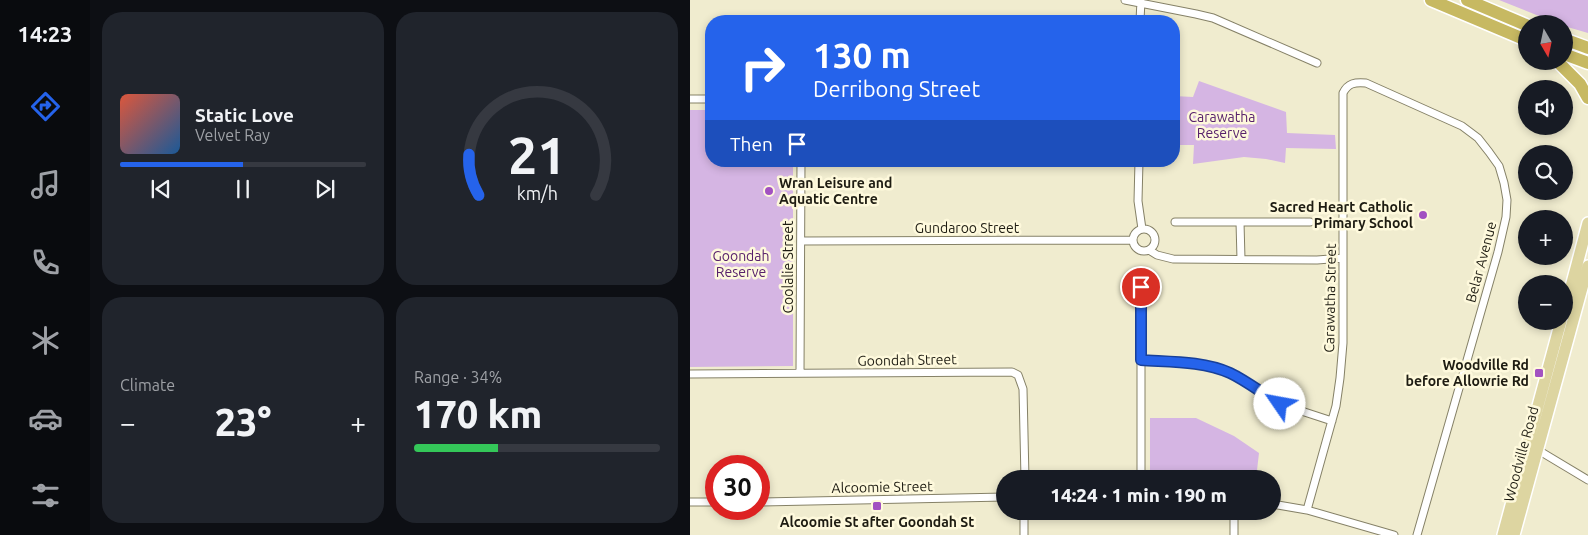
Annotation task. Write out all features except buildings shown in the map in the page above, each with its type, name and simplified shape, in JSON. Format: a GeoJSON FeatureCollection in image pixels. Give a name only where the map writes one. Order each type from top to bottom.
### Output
{"type":"FeatureCollection","features":[{"type":"Feature","properties":{"kind":"highway"},"geometry":{"type":"LineString","coordinates":[[1431,0],[1518,37]]}},
{"type":"Feature","properties":{"kind":"highway"},"geometry":{"type":"LineString","coordinates":[[1467,0],[1518,22]]}},
{"type":"Feature","properties":{"kind":"highway"},"geometry":{"type":"LineString","coordinates":[[1573,42],[1588,48]]}},
{"type":"Feature","properties":{"kind":"highway"},"geometry":{"type":"LineString","coordinates":[[1573,57],[1588,63]]}},
{"type":"Feature","properties":{"kind":"highway"},"geometry":{"type":"LineString","coordinates":[[1566,70],[1580,84],[1588,98]]}},
{"type":"Feature","properties":{"kind":"main road"},"geometry":{"type":"LineString","coordinates":[[1573,279],[1588,223]]}},
{"type":"Feature","properties":{"kind":"main road","name":"Woodville Road"},"geometry":{"type":"LineString","coordinates":[[1514,535],[1587,270]]}},
{"type":"Feature","properties":{"kind":"main road","name":"Woodville Road"},"geometry":{"type":"LineString","coordinates":[[1503,535],[1559,330]]}},
{"type":"Feature","properties":{"kind":"street"},"geometry":{"type":"LineString","coordinates":[[1125,0],[1213,18],[1317,63]]}},
{"type":"Feature","properties":{"kind":"street"},"geometry":{"type":"LineString","coordinates":[[1140,15],[1141,2]]}},
{"type":"Feature","properties":{"kind":"street","name":"Belar Avenue"},"geometry":{"type":"LineString","coordinates":[[1349,84],[1354,82],[1366,83],[1462,126],[1478,138],[1499,166],[1507,200],[1506,217],[1498,252],[1417,535]]}},
{"type":"Feature","properties":{"kind":"street","name":"Carawatha Street"},"geometry":{"type":"LineString","coordinates":[[1307,510],[1332,421],[1340,378],[1343,343],[1342,100],[1343,93],[1349,84]]}},
{"type":"Feature","properties":{"kind":"street"},"geometry":{"type":"LineString","coordinates":[[690,99],[705,99]]}},
{"type":"Feature","properties":{"kind":"street","name":"Coolalie Street"},"geometry":{"type":"LineString","coordinates":[[800,373],[801,167]]}},
{"type":"Feature","properties":{"kind":"street"},"geometry":{"type":"LineString","coordinates":[[1139,167],[1138,201],[1142,229]]}},
{"type":"Feature","properties":{"kind":"street"},"geometry":{"type":"LineString","coordinates":[[1175,222],[1310,222]]}},
{"type":"Feature","properties":{"kind":"street"},"geometry":{"type":"LineString","coordinates":[[1240,222],[1241,259]]}},
{"type":"Feature","properties":{"kind":"street"},"geometry":{"type":"LineString","coordinates":[[1149,250],[1154,245],[1154,235],[1148,230],[1142,229],[1135,233],[1133,240],[1138,249],[1149,250],[1157,255],[1173,259],[1317,260],[1343,258]]}},
{"type":"Feature","properties":{"kind":"street","name":"Gundaroo Street"},"geometry":{"type":"LineString","coordinates":[[801,241],[1133,240]]}},
{"type":"Feature","properties":{"kind":"street"},"geometry":{"type":"LineString","coordinates":[[1141,279],[1141,470]]}},
{"type":"Feature","properties":{"kind":"street"},"geometry":{"type":"LineString","coordinates":[[1141,360],[1214,367],[1230,373],[1280,404],[1332,421]]}},
{"type":"Feature","properties":{"kind":"street","name":"Goondah Street"},"geometry":{"type":"LineString","coordinates":[[690,374],[1012,372],[1018,375],[1023,389],[1025,470]]}},
{"type":"Feature","properties":{"kind":"street"},"geometry":{"type":"LineString","coordinates":[[1538,450],[1588,480]]}},
{"type":"Feature","properties":{"kind":"street","name":"Alcoomie Street"},"geometry":{"type":"LineString","coordinates":[[770,502],[996,497]]}},
{"type":"Feature","properties":{"kind":"street"},"geometry":{"type":"LineString","coordinates":[[690,502],[705,502]]}},
{"type":"Feature","properties":{"kind":"street"},"geometry":{"type":"LineString","coordinates":[[1281,506],[1307,510],[1394,535]]}},
{"type":"Feature","properties":{"kind":"street"},"geometry":{"type":"LineString","coordinates":[[1024,520],[1024,535]]}},
{"type":"Feature","properties":{"kind":"street"},"geometry":{"type":"LineString","coordinates":[[1234,520],[1234,535]]}},
{"type":"Feature","properties":{"kind":"green space"},"geometry":{"type":"Polygon","coordinates":[[[1499,0],[1588,0],[1588,33],[1573,29],[1573,15],[1536,15],[1499,0]]]}},
{"type":"Feature","properties":{"kind":"green space","name":"Carawatha Reserve"},"geometry":{"type":"Polygon","coordinates":[[[1199,81],[1286,112],[1287,133],[1335,135],[1336,149],[1286,148],[1285,163],[1244,157],[1193,164],[1194,145],[1180,145],[1180,96],[1193,97],[1199,81]]]}},
{"type":"Feature","properties":{"kind":"green space","name":"Goondah Reserve"},"geometry":{"type":"Polygon","coordinates":[[[690,110],[705,110],[705,167],[793,167],[793,366],[690,367],[690,110]]]}},
{"type":"Feature","properties":{"kind":"green space"},"geometry":{"type":"Polygon","coordinates":[[[1150,418],[1196,418],[1234,436],[1259,453],[1257,470],[1150,470],[1150,418]]]}},
{"type":"Feature","properties":{"kind":"place","name":"Wran Leisure and Aquatic Centre"},"geometry":{"type":"Point","coordinates":[769,191]}},
{"type":"Feature","properties":{"kind":"place","name":"Sacred Heart Catholic Primary School"},"geometry":{"type":"Point","coordinates":[1423,215]}},
{"type":"Feature","properties":{"kind":"place","name":"Woodville Rd before Allowrie Rd"},"geometry":{"type":"Point","coordinates":[1539,373]}},
{"type":"Feature","properties":{"kind":"place","name":"Alcoomie St after Goondah St"},"geometry":{"type":"Point","coordinates":[877,506]}},
{"type":"Feature","properties":{"kind":"route"},"geometry":{"type":"LineString","coordinates":[[1141,287],[1141,360],[1214,367],[1243,380],[1280,404]]}}]}
